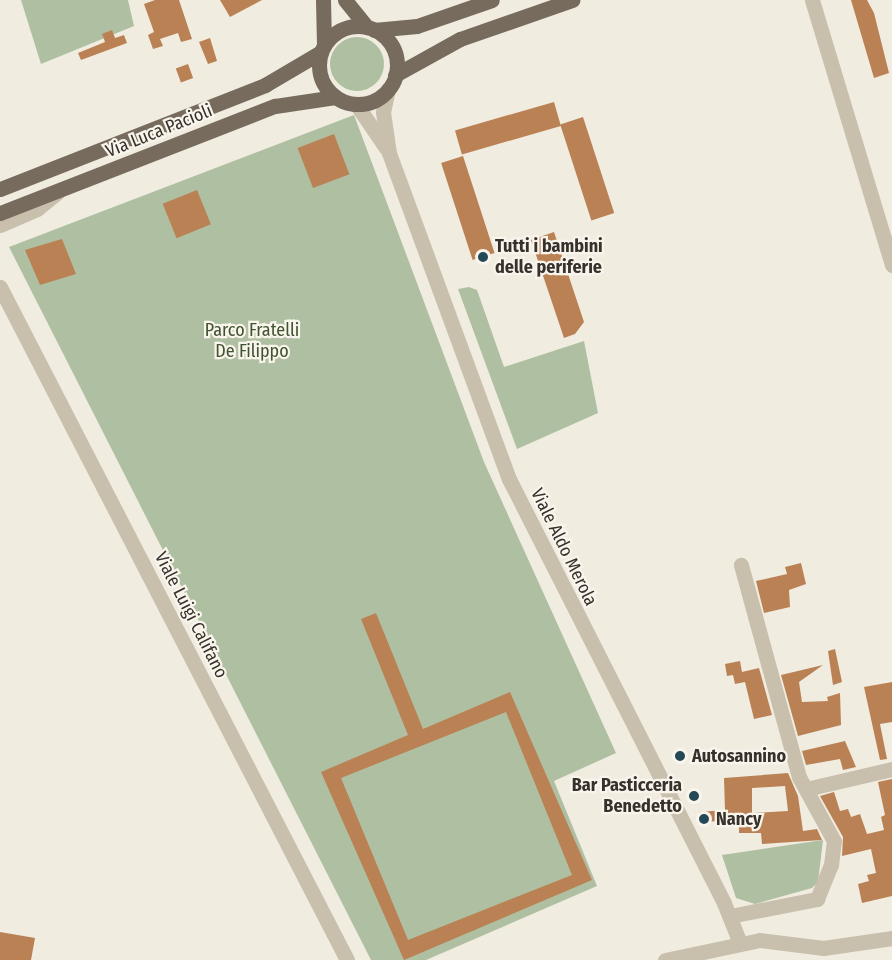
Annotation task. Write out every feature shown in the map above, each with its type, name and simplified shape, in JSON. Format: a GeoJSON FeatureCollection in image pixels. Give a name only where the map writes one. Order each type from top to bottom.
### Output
{"type":"FeatureCollection","features":[{"type":"Feature","properties":{"kind":"main road"},"geometry":{"type":"LineString","coordinates":[[323,0],[323,49],[320,72],[335,97],[356,104],[379,97],[392,82],[460,39],[572,0]]}},
{"type":"Feature","properties":{"kind":"main road"},"geometry":{"type":"LineString","coordinates":[[345,0],[394,52],[392,82]]}},
{"type":"Feature","properties":{"kind":"main road"},"geometry":{"type":"LineString","coordinates":[[323,49],[338,31],[417,26],[492,0]]}},
{"type":"Feature","properties":{"kind":"main road","name":"Via Luca Pacioli"},"geometry":{"type":"LineString","coordinates":[[0,189],[265,85],[323,49]]}},
{"type":"Feature","properties":{"kind":"main road","name":"Via Luca Pacioli"},"geometry":{"type":"LineString","coordinates":[[0,213],[274,106],[335,97]]}},
{"type":"Feature","properties":{"kind":"street"},"geometry":{"type":"LineString","coordinates":[[812,0],[892,265]]}},
{"type":"Feature","properties":{"kind":"street","name":"Viale Aldo Merola"},"geometry":{"type":"LineString","coordinates":[[392,82],[383,112],[389,153],[509,479],[730,916],[740,943]]}},
{"type":"Feature","properties":{"kind":"street","name":"Viale Aldo Merola"},"geometry":{"type":"LineString","coordinates":[[356,104],[389,153]]}},
{"type":"Feature","properties":{"kind":"street"},"geometry":{"type":"LineString","coordinates":[[0,225],[37,209],[57,192]]}},
{"type":"Feature","properties":{"kind":"street","name":"Viale Luigi Califano"},"geometry":{"type":"LineString","coordinates":[[0,287],[347,960]]}},
{"type":"Feature","properties":{"kind":"street"},"geometry":{"type":"LineString","coordinates":[[730,916],[806,904],[823,892],[834,841],[806,789],[790,749],[741,565]]}},
{"type":"Feature","properties":{"kind":"street"},"geometry":{"type":"LineString","coordinates":[[806,789],[892,769]]}},
{"type":"Feature","properties":{"kind":"street"},"geometry":{"type":"LineString","coordinates":[[665,960],[713,955],[740,943],[773,939],[823,948],[892,938]]}},
{"type":"Feature","properties":{"kind":"green space"},"geometry":{"type":"Polygon","coordinates":[[[21,0],[128,0],[134,26],[41,64],[21,0]]]}},
{"type":"Feature","properties":{"kind":"green space"},"geometry":{"type":"Polygon","coordinates":[[[357,37],[367,39],[376,45],[382,54],[384,64],[382,74],[376,83],[367,89],[357,91],[347,89],[338,83],[332,74],[330,64],[332,54],[338,45],[347,39],[357,37]]]}},
{"type":"Feature","properties":{"kind":"green space","name":"Parco Fratelli De Filippo"},"geometry":{"type":"Polygon","coordinates":[[[354,115],[484,462],[616,753],[554,781],[597,886],[426,960],[371,960],[9,247],[354,115]]]}},
{"type":"Feature","properties":{"kind":"green space"},"geometry":{"type":"Polygon","coordinates":[[[469,287],[477,290],[504,367],[584,341],[598,413],[517,449],[458,289],[469,287]]]}},
{"type":"Feature","properties":{"kind":"green space"},"geometry":{"type":"Polygon","coordinates":[[[823,840],[818,882],[812,888],[755,904],[736,898],[722,855],[823,840]]]}},
{"type":"Feature","properties":{"kind":"building"},"geometry":{"type":"Polygon","coordinates":[[[155,0],[179,0],[192,39],[181,42],[178,33],[160,39],[163,46],[153,49],[148,35],[154,32],[144,4],[155,0]]]}},
{"type":"Feature","properties":{"kind":"building"},"geometry":{"type":"Polygon","coordinates":[[[220,0],[262,0],[230,17],[220,0]]]}},
{"type":"Feature","properties":{"kind":"building"},"geometry":{"type":"Polygon","coordinates":[[[851,0],[867,0],[874,13],[889,73],[874,78],[851,0]]]}},
{"type":"Feature","properties":{"kind":"building"},"geometry":{"type":"Polygon","coordinates":[[[112,30],[115,38],[124,35],[127,43],[81,60],[78,53],[105,42],[102,34],[112,30]]]}},
{"type":"Feature","properties":{"kind":"building"},"geometry":{"type":"Polygon","coordinates":[[[210,38],[217,61],[208,64],[199,42],[210,38]]]}},
{"type":"Feature","properties":{"kind":"building"},"geometry":{"type":"Polygon","coordinates":[[[188,64],[193,78],[181,83],[176,68],[188,64]]]}},
{"type":"Feature","properties":{"kind":"building"},"geometry":{"type":"Polygon","coordinates":[[[554,102],[561,126],[462,154],[455,130],[554,102]]]}},
{"type":"Feature","properties":{"kind":"building"},"geometry":{"type":"Polygon","coordinates":[[[583,117],[614,213],[591,220],[560,124],[583,117]]]}},
{"type":"Feature","properties":{"kind":"building"},"geometry":{"type":"Polygon","coordinates":[[[334,134],[349,174],[313,188],[298,148],[334,134]]]}},
{"type":"Feature","properties":{"kind":"building"},"geometry":{"type":"Polygon","coordinates":[[[463,156],[495,253],[473,260],[441,163],[463,156]]]}},
{"type":"Feature","properties":{"kind":"building"},"geometry":{"type":"Polygon","coordinates":[[[197,190],[211,224],[177,238],[163,204],[197,190]]]}},
{"type":"Feature","properties":{"kind":"building"},"geometry":{"type":"Polygon","coordinates":[[[554,232],[584,322],[575,334],[564,338],[531,240],[554,232]]]}},
{"type":"Feature","properties":{"kind":"building"},"geometry":{"type":"Polygon","coordinates":[[[62,239],[76,274],[40,285],[25,250],[62,239]]]}},
{"type":"Feature","properties":{"kind":"building"},"geometry":{"type":"Polygon","coordinates":[[[801,563],[806,584],[789,590],[790,607],[764,613],[756,581],[787,574],[785,567],[801,563]]]}},
{"type":"Feature","properties":{"kind":"building"},"geometry":{"type":"Polygon","coordinates":[[[376,613],[423,729],[510,692],[592,880],[404,960],[321,772],[408,735],[361,619],[376,613]],[[506,712],[341,778],[408,940],[572,875],[506,712]]]}},
{"type":"Feature","properties":{"kind":"building"},"geometry":{"type":"Polygon","coordinates":[[[835,649],[842,682],[833,685],[828,651],[835,649]]]}},
{"type":"Feature","properties":{"kind":"building"},"geometry":{"type":"Polygon","coordinates":[[[740,661],[742,672],[759,668],[772,715],[754,719],[745,682],[735,684],[733,675],[727,676],[725,664],[740,661]]]}},
{"type":"Feature","properties":{"kind":"building"},"geometry":{"type":"Polygon","coordinates":[[[823,665],[799,682],[802,702],[828,701],[827,697],[840,693],[841,725],[798,736],[781,675],[823,665]]]}},
{"type":"Feature","properties":{"kind":"building"},"geometry":{"type":"Polygon","coordinates":[[[892,682],[892,722],[880,724],[887,759],[880,760],[864,687],[892,682]]]}},
{"type":"Feature","properties":{"kind":"building"},"geometry":{"type":"Polygon","coordinates":[[[845,741],[856,767],[843,770],[840,759],[806,765],[802,751],[845,741]]]}},
{"type":"Feature","properties":{"kind":"building"},"geometry":{"type":"Polygon","coordinates":[[[788,773],[798,796],[803,831],[817,829],[822,840],[762,844],[761,833],[739,833],[739,820],[703,822],[699,812],[725,810],[724,778],[788,773]],[[785,786],[752,788],[752,813],[788,811],[785,786]]]}},
{"type":"Feature","properties":{"kind":"building"},"geometry":{"type":"Polygon","coordinates":[[[892,779],[892,896],[862,903],[858,884],[869,881],[867,875],[876,873],[871,849],[842,856],[843,837],[820,796],[834,792],[840,811],[848,809],[851,817],[860,814],[867,834],[884,830],[881,817],[885,815],[878,782],[892,779]]]}},
{"type":"Feature","properties":{"kind":"building"},"geometry":{"type":"Polygon","coordinates":[[[0,932],[35,938],[31,960],[0,960],[0,932]]]}},
{"type":"Feature","properties":{"kind":"place","name":"Tutti i bambini delle periferie"},"geometry":{"type":"Point","coordinates":[483,257]}},
{"type":"Feature","properties":{"kind":"place","name":"Autosannino"},"geometry":{"type":"Point","coordinates":[680,756]}},
{"type":"Feature","properties":{"kind":"place","name":"Bar Pasticceria Benedetto"},"geometry":{"type":"Point","coordinates":[694,796]}},
{"type":"Feature","properties":{"kind":"place","name":"Nancy"},"geometry":{"type":"Point","coordinates":[704,819]}}]}
